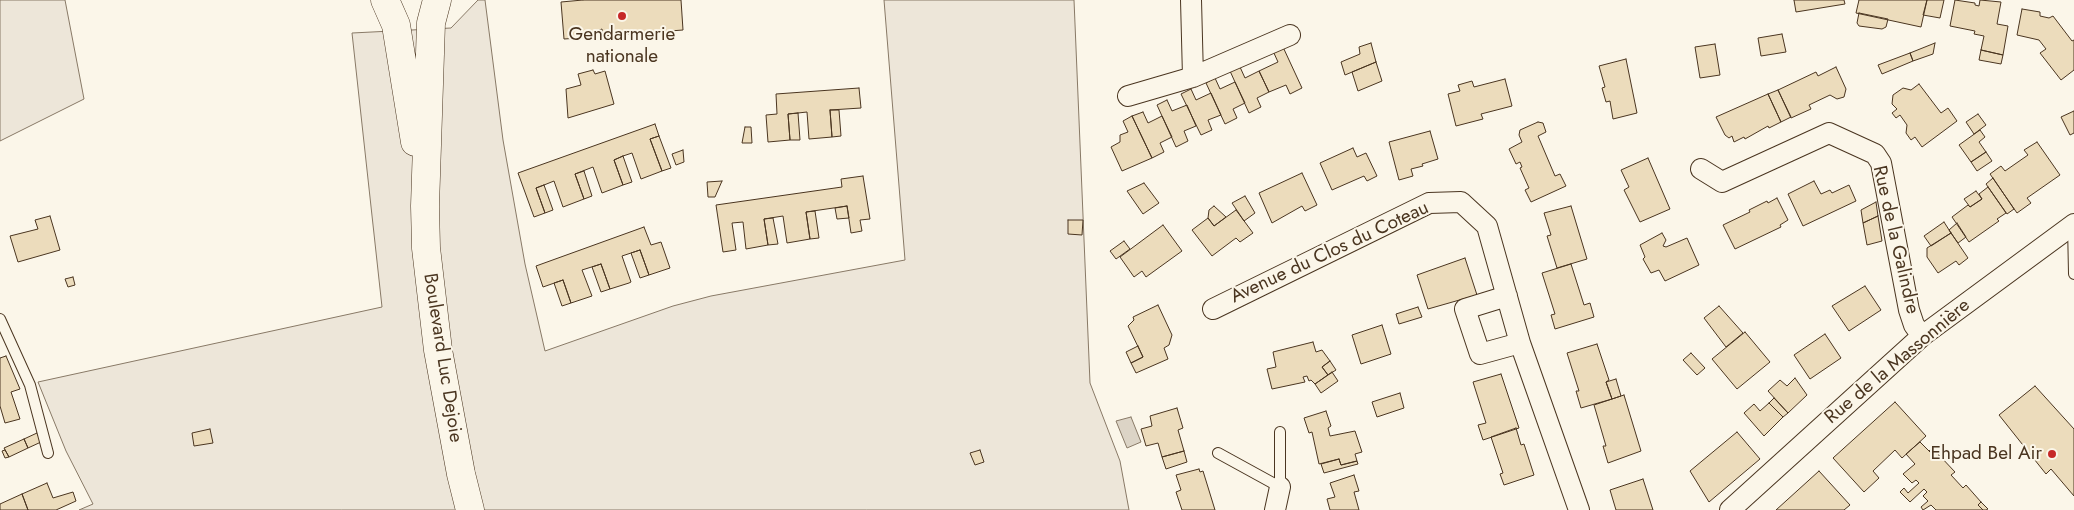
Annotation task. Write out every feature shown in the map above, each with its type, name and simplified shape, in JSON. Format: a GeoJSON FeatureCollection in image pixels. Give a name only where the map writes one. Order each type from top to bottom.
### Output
{"type":"FeatureCollection","features":[{"type":"Feature","properties":{"kind":"main road","name":"Boulevard Luc Dejoie"},"geometry":{"type":"LineString","coordinates":[[385,0],[396,25],[424,206]]}},
{"type":"Feature","properties":{"kind":"main road","name":"Boulevard Luc Dejoie"},"geometry":{"type":"LineString","coordinates":[[437,0],[431,23],[424,206],[426,248],[438,350],[460,474],[470,510]]}},
{"type":"Feature","properties":{"kind":"street"},"geometry":{"type":"LineString","coordinates":[[1190,0],[1194,77]]}},
{"type":"Feature","properties":{"kind":"street"},"geometry":{"type":"LineString","coordinates":[[1128,96],[1194,77],[1290,35]]}},
{"type":"Feature","properties":{"kind":"street","name":"Rue de la Galindre"},"geometry":{"type":"LineString","coordinates":[[1702,169],[1722,182],[1829,133],[1875,154],[1881,163],[1909,310],[1914,325],[1922,336]]}},
{"type":"Feature","properties":{"kind":"street","name":"Avenue du Clos du Coteau"},"geometry":{"type":"LineString","coordinates":[[1213,309],[1429,203],[1461,202],[1487,226],[1520,343],[1579,510]]}},
{"type":"Feature","properties":{"kind":"street","name":"Rue de la Massonnière"},"geometry":{"type":"LineString","coordinates":[[1730,510],[1922,336],[2073,225]]}},
{"type":"Feature","properties":{"kind":"street"},"geometry":{"type":"LineString","coordinates":[[1507,296],[1465,309],[1480,354],[1520,343]]}},
{"type":"Feature","properties":{"kind":"street"},"geometry":{"type":"LineString","coordinates":[[1275,510],[1280,487]]}},
{"type":"Feature","properties":{"kind":"lane"},"geometry":{"type":"LineString","coordinates":[[2073,225],[2074,274]]}},
{"type":"Feature","properties":{"kind":"lane"},"geometry":{"type":"LineString","coordinates":[[0,320],[30,385],[48,453]]}},
{"type":"Feature","properties":{"kind":"lane"},"geometry":{"type":"LineString","coordinates":[[1218,453],[1280,487],[1280,432]]}},
{"type":"Feature","properties":{"kind":"shaded area"},"geometry":{"type":"Polygon","coordinates":[[[0,0],[65,0],[84,99],[0,141],[0,0]]]}},
{"type":"Feature","properties":{"kind":"shaded area"},"geometry":{"type":"Polygon","coordinates":[[[478,0],[485,0],[503,140],[525,264],[545,351],[673,306],[711,296],[905,260],[884,0],[1074,0],[1090,383],[1120,461],[1129,510],[79,510],[93,504],[66,451],[38,382],[382,307],[352,33],[451,28],[478,0]]]}},
{"type":"Feature","properties":{"kind":"shaded area"},"geometry":{"type":"Polygon","coordinates":[[[1131,417],[1141,442],[1127,448],[1116,421],[1131,417]]]}},
{"type":"Feature","properties":{"kind":"building","name":"Gendarmerie nationale"},"geometry":{"type":"Polygon","coordinates":[[[583,0],[681,0],[683,30],[603,36],[602,29],[593,32],[595,37],[564,39],[561,2],[583,0]]]}},
{"type":"Feature","properties":{"kind":"building"},"geometry":{"type":"Polygon","coordinates":[[[1794,0],[1844,0],[1845,4],[1796,12],[1794,0]]]}},
{"type":"Feature","properties":{"kind":"building"},"geometry":{"type":"Polygon","coordinates":[[[1859,0],[1927,0],[1921,27],[1856,13],[1859,0]]]}},
{"type":"Feature","properties":{"kind":"building"},"geometry":{"type":"Polygon","coordinates":[[[1927,0],[1944,0],[1940,18],[1923,15],[1927,0]]]}},
{"type":"Feature","properties":{"kind":"building"},"geometry":{"type":"Polygon","coordinates":[[[1955,0],[1975,3],[1975,5],[1979,6],[1980,0],[2001,2],[1997,24],[2008,26],[2003,55],[1981,50],[1984,36],[1974,34],[1975,31],[1950,26],[1955,0]]]}},
{"type":"Feature","properties":{"kind":"building"},"geometry":{"type":"Polygon","coordinates":[[[2022,9],[2040,12],[2040,16],[2049,18],[2053,16],[2072,41],[2074,40],[2074,70],[2061,80],[2040,53],[2046,49],[2039,40],[2017,35],[2022,9]]]}},
{"type":"Feature","properties":{"kind":"building"},"geometry":{"type":"Polygon","coordinates":[[[1859,13],[1888,19],[1886,27],[1882,29],[1859,26],[1857,23],[1859,13]]]}},
{"type":"Feature","properties":{"kind":"building"},"geometry":{"type":"Polygon","coordinates":[[[1782,34],[1786,52],[1761,56],[1758,38],[1782,34]]]}},
{"type":"Feature","properties":{"kind":"building"},"geometry":{"type":"Polygon","coordinates":[[[1371,43],[1376,62],[1345,75],[1341,62],[1360,54],[1359,47],[1371,43]]]}},
{"type":"Feature","properties":{"kind":"building"},"geometry":{"type":"Polygon","coordinates":[[[1935,43],[1933,54],[1913,61],[1910,53],[1935,43]]]}},
{"type":"Feature","properties":{"kind":"building"},"geometry":{"type":"Polygon","coordinates":[[[1715,44],[1720,75],[1700,78],[1695,47],[1715,44]]]}},
{"type":"Feature","properties":{"kind":"building"},"geometry":{"type":"Polygon","coordinates":[[[1283,47],[1302,88],[1290,94],[1286,85],[1269,92],[1259,71],[1278,62],[1273,51],[1283,47]]]}},
{"type":"Feature","properties":{"kind":"building"},"geometry":{"type":"Polygon","coordinates":[[[1981,50],[2003,55],[2001,64],[1979,60],[1981,50]]]}},
{"type":"Feature","properties":{"kind":"building"},"geometry":{"type":"Polygon","coordinates":[[[1910,53],[1913,61],[1882,74],[1878,65],[1910,53]]]}},
{"type":"Feature","properties":{"kind":"building"},"geometry":{"type":"Polygon","coordinates":[[[1626,59],[1637,113],[1613,119],[1610,101],[1606,102],[1602,88],[1605,87],[1599,66],[1626,59]]]}},
{"type":"Feature","properties":{"kind":"building"},"geometry":{"type":"Polygon","coordinates":[[[1376,62],[1382,81],[1358,91],[1352,72],[1376,62]]]}},
{"type":"Feature","properties":{"kind":"building"},"geometry":{"type":"Polygon","coordinates":[[[1240,67],[1245,78],[1259,71],[1269,92],[1257,98],[1261,107],[1249,113],[1230,71],[1240,67]]]}},
{"type":"Feature","properties":{"kind":"building"},"geometry":{"type":"Polygon","coordinates":[[[1836,67],[1846,89],[1844,97],[1837,99],[1830,95],[1809,105],[1811,109],[1791,118],[1778,90],[1816,72],[1818,76],[1836,67]]]}},
{"type":"Feature","properties":{"kind":"building"},"geometry":{"type":"Polygon","coordinates":[[[593,70],[595,74],[605,71],[614,104],[568,118],[566,89],[581,85],[578,74],[593,70]]]}},
{"type":"Feature","properties":{"kind":"building"},"geometry":{"type":"Polygon","coordinates":[[[1215,78],[1220,89],[1235,82],[1245,103],[1233,109],[1237,118],[1225,124],[1206,83],[1215,78]]]}},
{"type":"Feature","properties":{"kind":"building"},"geometry":{"type":"Polygon","coordinates":[[[1505,79],[1512,106],[1481,114],[1483,119],[1456,126],[1448,94],[1460,91],[1458,85],[1472,81],[1474,87],[1505,79]]]}},
{"type":"Feature","properties":{"kind":"building"},"geometry":{"type":"Polygon","coordinates":[[[1919,84],[1941,113],[1948,108],[1957,121],[1922,147],[1915,137],[1911,140],[1906,133],[1907,125],[1900,115],[1896,118],[1892,113],[1897,109],[1892,104],[1893,95],[1903,88],[1911,90],[1919,84]]]}},
{"type":"Feature","properties":{"kind":"building"},"geometry":{"type":"Polygon","coordinates":[[[859,88],[861,108],[830,110],[832,137],[809,139],[807,112],[788,114],[790,140],[768,142],[766,115],[777,114],[776,94],[859,88]]]}},
{"type":"Feature","properties":{"kind":"building"},"geometry":{"type":"Polygon","coordinates":[[[1191,89],[1196,100],[1211,93],[1221,115],[1208,120],[1212,130],[1201,135],[1181,94],[1191,89]]]}},
{"type":"Feature","properties":{"kind":"building"},"geometry":{"type":"Polygon","coordinates":[[[1778,90],[1791,117],[1781,122],[1768,94],[1778,90]]]}},
{"type":"Feature","properties":{"kind":"building"},"geometry":{"type":"Polygon","coordinates":[[[1768,94],[1781,122],[1769,128],[1768,126],[1745,139],[1744,137],[1734,142],[1732,136],[1729,138],[1725,135],[1716,117],[1768,94]]]}},
{"type":"Feature","properties":{"kind":"building"},"geometry":{"type":"Polygon","coordinates":[[[1167,100],[1172,111],[1187,105],[1196,126],[1184,131],[1188,141],[1176,147],[1157,105],[1167,100]]]}},
{"type":"Feature","properties":{"kind":"building"},"geometry":{"type":"Polygon","coordinates":[[[830,110],[839,110],[841,136],[832,137],[830,110]]]}},
{"type":"Feature","properties":{"kind":"building"},"geometry":{"type":"Polygon","coordinates":[[[2074,111],[2074,133],[2070,135],[2061,117],[2074,111]]]}},
{"type":"Feature","properties":{"kind":"building"},"geometry":{"type":"Polygon","coordinates":[[[1143,112],[1148,123],[1162,116],[1172,137],[1160,143],[1164,152],[1152,158],[1132,116],[1143,112]]]}},
{"type":"Feature","properties":{"kind":"building"},"geometry":{"type":"Polygon","coordinates":[[[798,113],[800,140],[790,140],[788,114],[798,113]]]}},
{"type":"Feature","properties":{"kind":"building"},"geometry":{"type":"Polygon","coordinates":[[[1978,114],[1986,125],[1974,134],[1966,122],[1978,114]]]}},
{"type":"Feature","properties":{"kind":"building"},"geometry":{"type":"Polygon","coordinates":[[[1132,116],[1152,158],[1122,171],[1111,147],[1120,142],[1120,135],[1128,132],[1123,121],[1132,116]]]}},
{"type":"Feature","properties":{"kind":"building"},"geometry":{"type":"Polygon","coordinates":[[[1538,122],[1543,123],[1546,132],[1538,136],[1555,176],[1560,174],[1566,186],[1531,202],[1525,190],[1529,188],[1520,168],[1522,167],[1520,162],[1516,164],[1509,149],[1522,142],[1519,135],[1520,130],[1538,122]]]}},
{"type":"Feature","properties":{"kind":"building"},"geometry":{"type":"Polygon","coordinates":[[[655,124],[659,136],[650,139],[662,171],[641,179],[632,153],[623,156],[614,160],[623,185],[602,193],[593,167],[575,174],[584,199],[563,207],[554,181],[536,188],[545,213],[534,217],[518,173],[655,124]]]}},
{"type":"Feature","properties":{"kind":"building"},"geometry":{"type":"Polygon","coordinates":[[[745,127],[751,127],[752,143],[742,143],[745,127]]]}},
{"type":"Feature","properties":{"kind":"building"},"geometry":{"type":"Polygon","coordinates":[[[1980,130],[1985,137],[1979,142],[1986,152],[1971,162],[1959,145],[1980,130]]]}},
{"type":"Feature","properties":{"kind":"building"},"geometry":{"type":"Polygon","coordinates":[[[1430,131],[1438,159],[1411,169],[1413,176],[1399,180],[1389,142],[1430,131]]]}},
{"type":"Feature","properties":{"kind":"building"},"geometry":{"type":"Polygon","coordinates":[[[659,136],[671,168],[662,171],[650,139],[659,136]]]}},
{"type":"Feature","properties":{"kind":"building"},"geometry":{"type":"Polygon","coordinates":[[[2037,142],[2060,175],[2027,198],[2031,203],[2017,213],[1990,174],[2001,166],[2005,171],[2028,155],[2024,150],[2037,142]]]}},
{"type":"Feature","properties":{"kind":"building"},"geometry":{"type":"Polygon","coordinates":[[[1353,148],[1357,157],[1366,153],[1377,176],[1367,181],[1364,176],[1332,190],[1320,163],[1353,148]]]}},
{"type":"Feature","properties":{"kind":"building"},"geometry":{"type":"Polygon","coordinates":[[[683,150],[684,162],[676,165],[672,154],[683,150]]]}},
{"type":"Feature","properties":{"kind":"building"},"geometry":{"type":"Polygon","coordinates":[[[1986,152],[1992,161],[1977,171],[1971,162],[1986,152]]]}},
{"type":"Feature","properties":{"kind":"building"},"geometry":{"type":"Polygon","coordinates":[[[623,156],[632,182],[623,185],[614,160],[623,156]]]}},
{"type":"Feature","properties":{"kind":"building"},"geometry":{"type":"Polygon","coordinates":[[[1648,158],[1670,209],[1640,222],[1624,190],[1629,187],[1621,170],[1648,158]]]}},
{"type":"Feature","properties":{"kind":"building"},"geometry":{"type":"Polygon","coordinates":[[[584,171],[592,196],[584,199],[575,174],[584,171]]]}},
{"type":"Feature","properties":{"kind":"building"},"geometry":{"type":"Polygon","coordinates":[[[1302,173],[1317,205],[1305,211],[1302,206],[1272,223],[1259,193],[1302,173]]]}},
{"type":"Feature","properties":{"kind":"building"},"geometry":{"type":"Polygon","coordinates":[[[863,176],[870,219],[860,220],[862,231],[851,233],[847,206],[806,212],[810,239],[787,243],[783,216],[764,219],[768,245],[746,249],[743,222],[732,223],[736,250],[723,252],[716,205],[842,187],[841,179],[863,176]]]}},
{"type":"Feature","properties":{"kind":"building"},"geometry":{"type":"Polygon","coordinates":[[[1993,178],[2014,209],[2007,214],[1986,184],[1993,178]]]}},
{"type":"Feature","properties":{"kind":"building"},"geometry":{"type":"Polygon","coordinates":[[[722,181],[715,197],[708,197],[707,182],[722,181]]]}},
{"type":"Feature","properties":{"kind":"building"},"geometry":{"type":"Polygon","coordinates":[[[1814,181],[1821,194],[1830,190],[1832,193],[1849,185],[1856,201],[1803,226],[1788,194],[1814,181]]]}},
{"type":"Feature","properties":{"kind":"building"},"geometry":{"type":"Polygon","coordinates":[[[1144,183],[1159,203],[1143,214],[1127,191],[1144,183]]]}},
{"type":"Feature","properties":{"kind":"building"},"geometry":{"type":"Polygon","coordinates":[[[544,185],[553,210],[545,213],[536,188],[544,185]]]}},
{"type":"Feature","properties":{"kind":"building"},"geometry":{"type":"Polygon","coordinates":[[[1988,187],[2006,213],[1997,219],[1999,221],[1969,242],[1952,217],[1968,205],[1970,207],[1982,199],[1979,194],[1988,187]]]}},
{"type":"Feature","properties":{"kind":"building"},"geometry":{"type":"Polygon","coordinates":[[[1976,191],[1982,199],[1970,207],[1964,199],[1976,191]]]}},
{"type":"Feature","properties":{"kind":"building"},"geometry":{"type":"Polygon","coordinates":[[[1245,196],[1255,213],[1244,221],[1232,203],[1245,196]]]}},
{"type":"Feature","properties":{"kind":"building"},"geometry":{"type":"Polygon","coordinates":[[[1777,198],[1788,220],[1780,225],[1781,227],[1735,249],[1723,225],[1750,212],[1749,210],[1767,201],[1768,203],[1777,198]]]}},
{"type":"Feature","properties":{"kind":"building"},"geometry":{"type":"Polygon","coordinates":[[[1876,202],[1878,216],[1863,223],[1861,210],[1876,202]]]}},
{"type":"Feature","properties":{"kind":"building"},"geometry":{"type":"Polygon","coordinates":[[[847,206],[849,218],[837,219],[835,208],[847,206]]]}},
{"type":"Feature","properties":{"kind":"building"},"geometry":{"type":"Polygon","coordinates":[[[1214,206],[1226,217],[1214,226],[1208,218],[1209,210],[1214,206]]]}},
{"type":"Feature","properties":{"kind":"building"},"geometry":{"type":"Polygon","coordinates":[[[1571,206],[1587,259],[1557,268],[1547,236],[1551,235],[1544,213],[1571,206]]]}},
{"type":"Feature","properties":{"kind":"building"},"geometry":{"type":"Polygon","coordinates":[[[1236,210],[1253,233],[1240,242],[1236,238],[1212,256],[1192,230],[1208,218],[1214,226],[1236,210]]]}},
{"type":"Feature","properties":{"kind":"building"},"geometry":{"type":"Polygon","coordinates":[[[815,211],[819,238],[810,239],[806,212],[815,211]]]}},
{"type":"Feature","properties":{"kind":"building"},"geometry":{"type":"Polygon","coordinates":[[[50,216],[60,250],[18,262],[10,236],[38,229],[35,220],[50,216]]]}},
{"type":"Feature","properties":{"kind":"building"},"geometry":{"type":"Polygon","coordinates":[[[1878,216],[1882,241],[1867,245],[1863,223],[1878,216]]]}},
{"type":"Feature","properties":{"kind":"building"},"geometry":{"type":"Polygon","coordinates":[[[773,218],[778,244],[768,245],[764,219],[773,218]]]}},
{"type":"Feature","properties":{"kind":"building"},"geometry":{"type":"Polygon","coordinates":[[[1068,220],[1083,220],[1082,235],[1068,234],[1068,220]]]}},
{"type":"Feature","properties":{"kind":"building"},"geometry":{"type":"Polygon","coordinates":[[[1944,222],[1951,233],[1931,246],[1924,236],[1944,222]]]}},
{"type":"Feature","properties":{"kind":"building"},"geometry":{"type":"Polygon","coordinates":[[[1957,223],[1966,237],[1958,243],[1949,230],[1957,223]]]}},
{"type":"Feature","properties":{"kind":"building"},"geometry":{"type":"Polygon","coordinates":[[[1163,225],[1182,251],[1146,277],[1142,271],[1134,277],[1120,257],[1163,225]]]}},
{"type":"Feature","properties":{"kind":"building"},"geometry":{"type":"Polygon","coordinates":[[[644,227],[651,245],[661,242],[670,268],[649,275],[640,250],[622,256],[631,282],[629,283],[610,289],[601,264],[582,270],[592,296],[571,303],[563,280],[543,287],[536,266],[644,227]]]}},
{"type":"Feature","properties":{"kind":"building"},"geometry":{"type":"Polygon","coordinates":[[[1662,233],[1666,240],[1663,246],[1666,247],[1687,238],[1699,265],[1665,281],[1659,270],[1651,273],[1643,259],[1645,257],[1640,245],[1662,233]]]}},
{"type":"Feature","properties":{"kind":"building"},"geometry":{"type":"Polygon","coordinates":[[[1951,233],[1968,258],[1959,265],[1956,261],[1938,273],[1927,257],[1927,248],[1951,233]]]}},
{"type":"Feature","properties":{"kind":"building"},"geometry":{"type":"Polygon","coordinates":[[[1124,241],[1130,249],[1116,259],[1110,251],[1124,241]]]}},
{"type":"Feature","properties":{"kind":"building"},"geometry":{"type":"Polygon","coordinates":[[[640,250],[649,275],[640,278],[631,253],[640,250]]]}},
{"type":"Feature","properties":{"kind":"building"},"geometry":{"type":"Polygon","coordinates":[[[1465,258],[1477,295],[1428,309],[1417,275],[1465,258]]]}},
{"type":"Feature","properties":{"kind":"building"},"geometry":{"type":"Polygon","coordinates":[[[601,264],[610,289],[601,292],[592,267],[601,264]]]}},
{"type":"Feature","properties":{"kind":"building"},"geometry":{"type":"Polygon","coordinates":[[[1571,264],[1584,305],[1590,303],[1594,317],[1555,329],[1551,315],[1555,314],[1542,273],[1571,264]]]}},
{"type":"Feature","properties":{"kind":"building"},"geometry":{"type":"Polygon","coordinates":[[[73,277],[75,285],[68,287],[65,279],[73,277]]]}},
{"type":"Feature","properties":{"kind":"building"},"geometry":{"type":"Polygon","coordinates":[[[563,280],[571,303],[562,306],[554,283],[563,280]]]}},
{"type":"Feature","properties":{"kind":"building"},"geometry":{"type":"Polygon","coordinates":[[[1865,286],[1881,310],[1849,331],[1832,306],[1865,286]]]}},
{"type":"Feature","properties":{"kind":"building"},"geometry":{"type":"Polygon","coordinates":[[[1158,305],[1172,335],[1169,345],[1164,348],[1168,359],[1136,373],[1131,363],[1143,357],[1128,326],[1134,320],[1133,317],[1158,305]]]}},
{"type":"Feature","properties":{"kind":"building"},"geometry":{"type":"Polygon","coordinates":[[[1719,306],[1743,333],[1726,347],[1704,318],[1719,306]]]}},
{"type":"Feature","properties":{"kind":"building"},"geometry":{"type":"Polygon","coordinates":[[[1418,307],[1422,317],[1399,324],[1396,314],[1418,307]]]}},
{"type":"Feature","properties":{"kind":"building"},"geometry":{"type":"Polygon","coordinates":[[[1382,325],[1391,354],[1361,364],[1352,335],[1382,325]]]}},
{"type":"Feature","properties":{"kind":"building"},"geometry":{"type":"Polygon","coordinates":[[[1745,332],[1770,362],[1737,389],[1712,359],[1745,332]]]}},
{"type":"Feature","properties":{"kind":"building"},"geometry":{"type":"Polygon","coordinates":[[[1825,334],[1841,358],[1810,379],[1794,355],[1825,334]]]}},
{"type":"Feature","properties":{"kind":"building"},"geometry":{"type":"Polygon","coordinates":[[[1313,342],[1316,352],[1322,350],[1330,361],[1322,367],[1328,375],[1315,384],[1311,380],[1309,381],[1307,376],[1303,377],[1305,382],[1272,389],[1267,369],[1276,367],[1273,352],[1313,342]]]}},
{"type":"Feature","properties":{"kind":"building"},"geometry":{"type":"Polygon","coordinates":[[[1597,344],[1609,380],[1606,382],[1612,399],[1581,408],[1576,391],[1579,391],[1567,353],[1597,344]]]}},
{"type":"Feature","properties":{"kind":"building"},"geometry":{"type":"Polygon","coordinates":[[[1138,346],[1143,357],[1131,363],[1126,352],[1138,346]]]}},
{"type":"Feature","properties":{"kind":"building"},"geometry":{"type":"Polygon","coordinates":[[[1691,353],[1705,368],[1697,375],[1683,360],[1691,353]]]}},
{"type":"Feature","properties":{"kind":"building"},"geometry":{"type":"Polygon","coordinates":[[[6,356],[20,389],[11,392],[20,419],[5,423],[0,406],[0,358],[6,356]]]}},
{"type":"Feature","properties":{"kind":"building"},"geometry":{"type":"Polygon","coordinates":[[[1330,361],[1336,370],[1328,375],[1322,367],[1330,361]]]}},
{"type":"Feature","properties":{"kind":"building"},"geometry":{"type":"Polygon","coordinates":[[[1332,372],[1338,381],[1321,393],[1315,384],[1332,372]]]}},
{"type":"Feature","properties":{"kind":"building"},"geometry":{"type":"Polygon","coordinates":[[[1501,374],[1519,428],[1483,440],[1478,425],[1486,423],[1473,382],[1501,374]]]}},
{"type":"Feature","properties":{"kind":"building"},"geometry":{"type":"Polygon","coordinates":[[[1795,378],[1807,395],[1788,413],[1768,391],[1780,380],[1787,386],[1795,378]]]}},
{"type":"Feature","properties":{"kind":"building"},"geometry":{"type":"Polygon","coordinates":[[[1616,379],[1621,396],[1612,399],[1606,382],[1616,379]]]}},
{"type":"Feature","properties":{"kind":"building","name":"Ehpad Bel Air"},"geometry":{"type":"Polygon","coordinates":[[[2035,386],[2074,429],[2074,496],[2051,469],[2046,474],[1999,415],[2035,386]]]}},
{"type":"Feature","properties":{"kind":"building"},"geometry":{"type":"Polygon","coordinates":[[[1400,393],[1404,408],[1377,417],[1372,402],[1400,393]]]}},
{"type":"Feature","properties":{"kind":"building"},"geometry":{"type":"Polygon","coordinates":[[[1624,395],[1641,451],[1608,463],[1603,446],[1606,446],[1594,405],[1624,395]]]}},
{"type":"Feature","properties":{"kind":"building"},"geometry":{"type":"Polygon","coordinates":[[[1774,398],[1788,413],[1783,417],[1769,403],[1774,398]]]}},
{"type":"Feature","properties":{"kind":"building"},"geometry":{"type":"Polygon","coordinates":[[[1895,402],[1926,436],[1902,458],[1895,450],[1873,471],[1879,478],[1864,492],[1833,458],[1895,402]]]}},
{"type":"Feature","properties":{"kind":"building"},"geometry":{"type":"Polygon","coordinates":[[[1769,403],[1783,417],[1764,436],[1744,413],[1754,404],[1760,411],[1769,403]]]}},
{"type":"Feature","properties":{"kind":"building"},"geometry":{"type":"Polygon","coordinates":[[[1177,408],[1183,428],[1178,430],[1184,451],[1162,457],[1158,443],[1146,446],[1141,429],[1152,426],[1150,416],[1177,408]]]}},
{"type":"Feature","properties":{"kind":"building"},"geometry":{"type":"Polygon","coordinates":[[[1326,411],[1331,426],[1328,428],[1330,436],[1355,431],[1362,452],[1355,454],[1357,461],[1341,465],[1339,459],[1319,464],[1312,432],[1309,433],[1304,418],[1326,411]]]}},
{"type":"Feature","properties":{"kind":"building"},"geometry":{"type":"Polygon","coordinates":[[[1516,428],[1521,445],[1524,444],[1534,475],[1504,485],[1500,474],[1503,473],[1491,437],[1516,428]]]}},
{"type":"Feature","properties":{"kind":"building"},"geometry":{"type":"Polygon","coordinates":[[[210,429],[213,443],[194,446],[192,433],[210,429]]]}},
{"type":"Feature","properties":{"kind":"building"},"geometry":{"type":"Polygon","coordinates":[[[1737,432],[1760,459],[1709,502],[1690,471],[1737,432]]]}},
{"type":"Feature","properties":{"kind":"building"},"geometry":{"type":"Polygon","coordinates":[[[37,433],[41,442],[28,448],[24,439],[37,433]]]}},
{"type":"Feature","properties":{"kind":"building"},"geometry":{"type":"Polygon","coordinates":[[[24,439],[28,448],[9,457],[4,448],[24,439]]]}},
{"type":"Feature","properties":{"kind":"building"},"geometry":{"type":"Polygon","coordinates":[[[1920,442],[1936,458],[1939,455],[1955,472],[1951,475],[1963,488],[1966,485],[1981,502],[1978,505],[1983,510],[1936,510],[1931,505],[1923,510],[1921,507],[1928,501],[1923,496],[1927,492],[1924,489],[1910,502],[1900,492],[1904,488],[1908,493],[1919,483],[1916,480],[1912,483],[1903,474],[1915,464],[1906,454],[1920,442]]]}},
{"type":"Feature","properties":{"kind":"building"},"geometry":{"type":"Polygon","coordinates":[[[1933,448],[1939,455],[1936,458],[1929,451],[1933,448]]]}},
{"type":"Feature","properties":{"kind":"building"},"geometry":{"type":"Polygon","coordinates":[[[5,450],[9,457],[5,458],[2,451],[5,450]]]}},
{"type":"Feature","properties":{"kind":"building"},"geometry":{"type":"Polygon","coordinates":[[[980,450],[984,462],[975,465],[970,453],[980,450]]]}},
{"type":"Feature","properties":{"kind":"building"},"geometry":{"type":"Polygon","coordinates":[[[1184,451],[1187,462],[1166,469],[1162,457],[1184,451]]]}},
{"type":"Feature","properties":{"kind":"building"},"geometry":{"type":"Polygon","coordinates":[[[1339,459],[1341,465],[1357,461],[1358,464],[1324,473],[1321,464],[1339,459]]]}},
{"type":"Feature","properties":{"kind":"building"},"geometry":{"type":"Polygon","coordinates":[[[1199,469],[1200,472],[1203,471],[1215,510],[1182,510],[1176,492],[1181,490],[1176,475],[1199,469]]]}},
{"type":"Feature","properties":{"kind":"building"},"geometry":{"type":"Polygon","coordinates":[[[1819,471],[1850,505],[1844,510],[1776,510],[1819,471]]]}},
{"type":"Feature","properties":{"kind":"building"},"geometry":{"type":"Polygon","coordinates":[[[1354,475],[1359,491],[1354,492],[1359,510],[1330,510],[1327,499],[1335,497],[1330,483],[1354,475]]]}},
{"type":"Feature","properties":{"kind":"building"},"geometry":{"type":"Polygon","coordinates":[[[1643,479],[1653,510],[1616,510],[1610,490],[1643,479]]]}},
{"type":"Feature","properties":{"kind":"building"},"geometry":{"type":"Polygon","coordinates":[[[47,483],[53,498],[73,492],[76,501],[56,510],[28,510],[22,494],[47,483]]]}},
{"type":"Feature","properties":{"kind":"building"},"geometry":{"type":"Polygon","coordinates":[[[22,494],[28,510],[0,510],[0,504],[22,494]]]}},
{"type":"Feature","properties":{"kind":"building"},"geometry":{"type":"Polygon","coordinates":[[[1981,502],[1988,509],[1983,510],[1978,505],[1981,502]]]}},
{"type":"Feature","properties":{"kind":"place","name":"Gendarmerie nationale"},"geometry":{"type":"Point","coordinates":[622,16]}},
{"type":"Feature","properties":{"kind":"place","name":"Ehpad Bel Air"},"geometry":{"type":"Point","coordinates":[2052,454]}}]}
